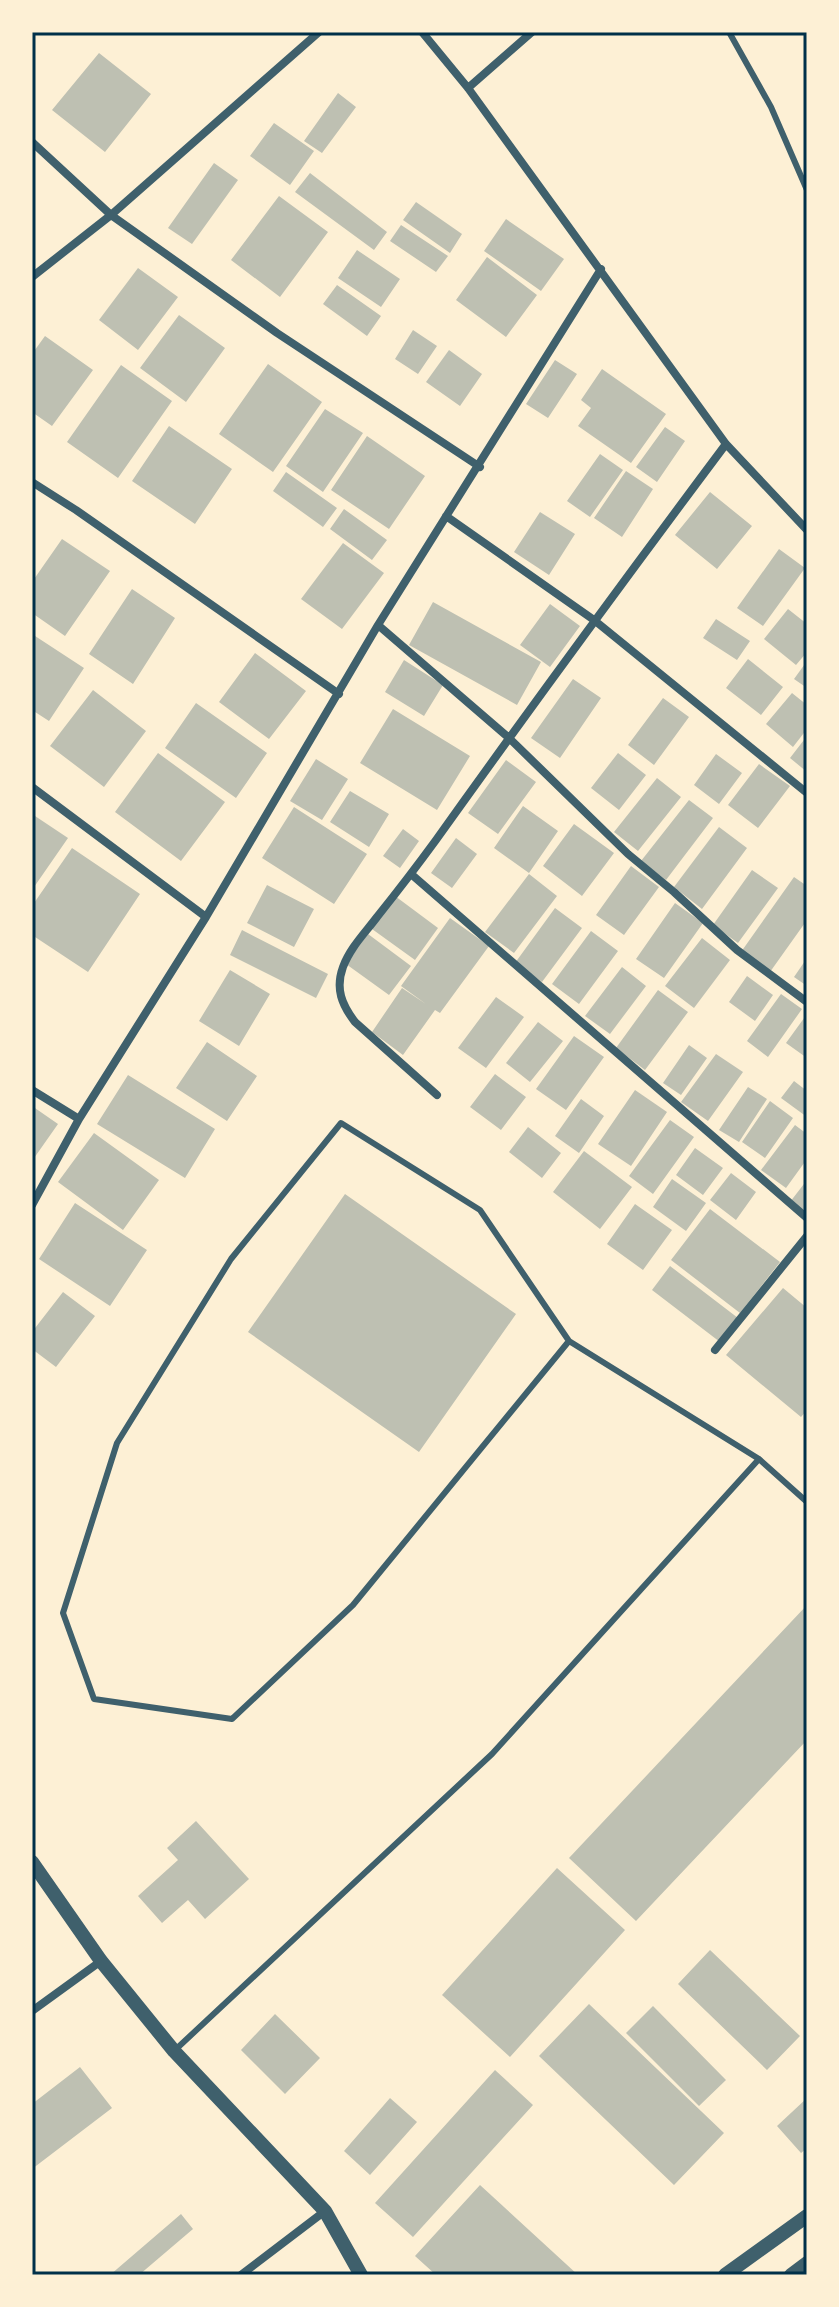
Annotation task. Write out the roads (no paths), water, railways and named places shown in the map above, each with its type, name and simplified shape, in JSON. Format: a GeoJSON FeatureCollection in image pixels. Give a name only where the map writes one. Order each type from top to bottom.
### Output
{"type":"FeatureCollection","features":[{"type":"Feature","properties":{"kind":"street"},"geometry":{"type":"LineString","coordinates":[[32,277],[111,215],[319,32]]}},
{"type":"Feature","properties":{"kind":"street"},"geometry":{"type":"LineString","coordinates":[[422,32],[468,88],[726,444],[807,530]]}},
{"type":"Feature","properties":{"kind":"street"},"geometry":{"type":"LineString","coordinates":[[468,88],[532,32]]}},
{"type":"Feature","properties":{"kind":"street"},"geometry":{"type":"LineString","coordinates":[[32,142],[111,215],[277,333],[480,467]]}},
{"type":"Feature","properties":{"kind":"street"},"geometry":{"type":"LineString","coordinates":[[32,1205],[79,1119],[206,917],[378,625],[480,467],[601,269]]}},
{"type":"Feature","properties":{"kind":"street"},"geometry":{"type":"LineString","coordinates":[[437,1095],[355,1022],[340,999],[343,965],[726,444]]}},
{"type":"Feature","properties":{"kind":"street"},"geometry":{"type":"LineString","coordinates":[[32,482],[339,694]]}},
{"type":"Feature","properties":{"kind":"street"},"geometry":{"type":"LineString","coordinates":[[446,516],[594,620],[807,793]]}},
{"type":"Feature","properties":{"kind":"street"},"geometry":{"type":"LineString","coordinates":[[378,625],[509,738],[628,854],[737,950],[807,1002]]}},
{"type":"Feature","properties":{"kind":"street"},"geometry":{"type":"LineString","coordinates":[[32,787],[206,917]]}},
{"type":"Feature","properties":{"kind":"street"},"geometry":{"type":"LineString","coordinates":[[411,874],[807,1218]]}},
{"type":"Feature","properties":{"kind":"street"},"geometry":{"type":"LineString","coordinates":[[32,1090],[79,1119]]}},
{"type":"Feature","properties":{"kind":"street"},"geometry":{"type":"LineString","coordinates":[[715,1350],[807,1236]]}},
{"type":"Feature","properties":{"kind":"street"},"geometry":{"type":"LineString","coordinates":[[32,1862],[101,1961],[174,2051],[325,2211],[361,2275]]}},
{"type":"Feature","properties":{"kind":"street"},"geometry":{"type":"LineString","coordinates":[[32,2011],[101,1961]]}},
{"type":"Feature","properties":{"kind":"street"},"geometry":{"type":"LineString","coordinates":[[241,2275],[325,2211]]}},
{"type":"Feature","properties":{"kind":"street"},"geometry":{"type":"LineString","coordinates":[[725,2275],[807,2216]]}},
{"type":"Feature","properties":{"kind":"street"},"geometry":{"type":"LineString","coordinates":[[791,2275],[807,2263]]}},
{"type":"Feature","properties":{"kind":"lane"},"geometry":{"type":"LineString","coordinates":[[729,32],[771,107],[807,190]]}},
{"type":"Feature","properties":{"kind":"lane"},"geometry":{"type":"LineString","coordinates":[[569,1341],[353,1605],[232,1719],[94,1699],[63,1613],[117,1443],[231,1259],[341,1123],[480,1210],[569,1341],[759,1459],[807,1502]]}},
{"type":"Feature","properties":{"kind":"lane"},"geometry":{"type":"LineString","coordinates":[[174,2051],[492,1754],[759,1459]]}}]}
